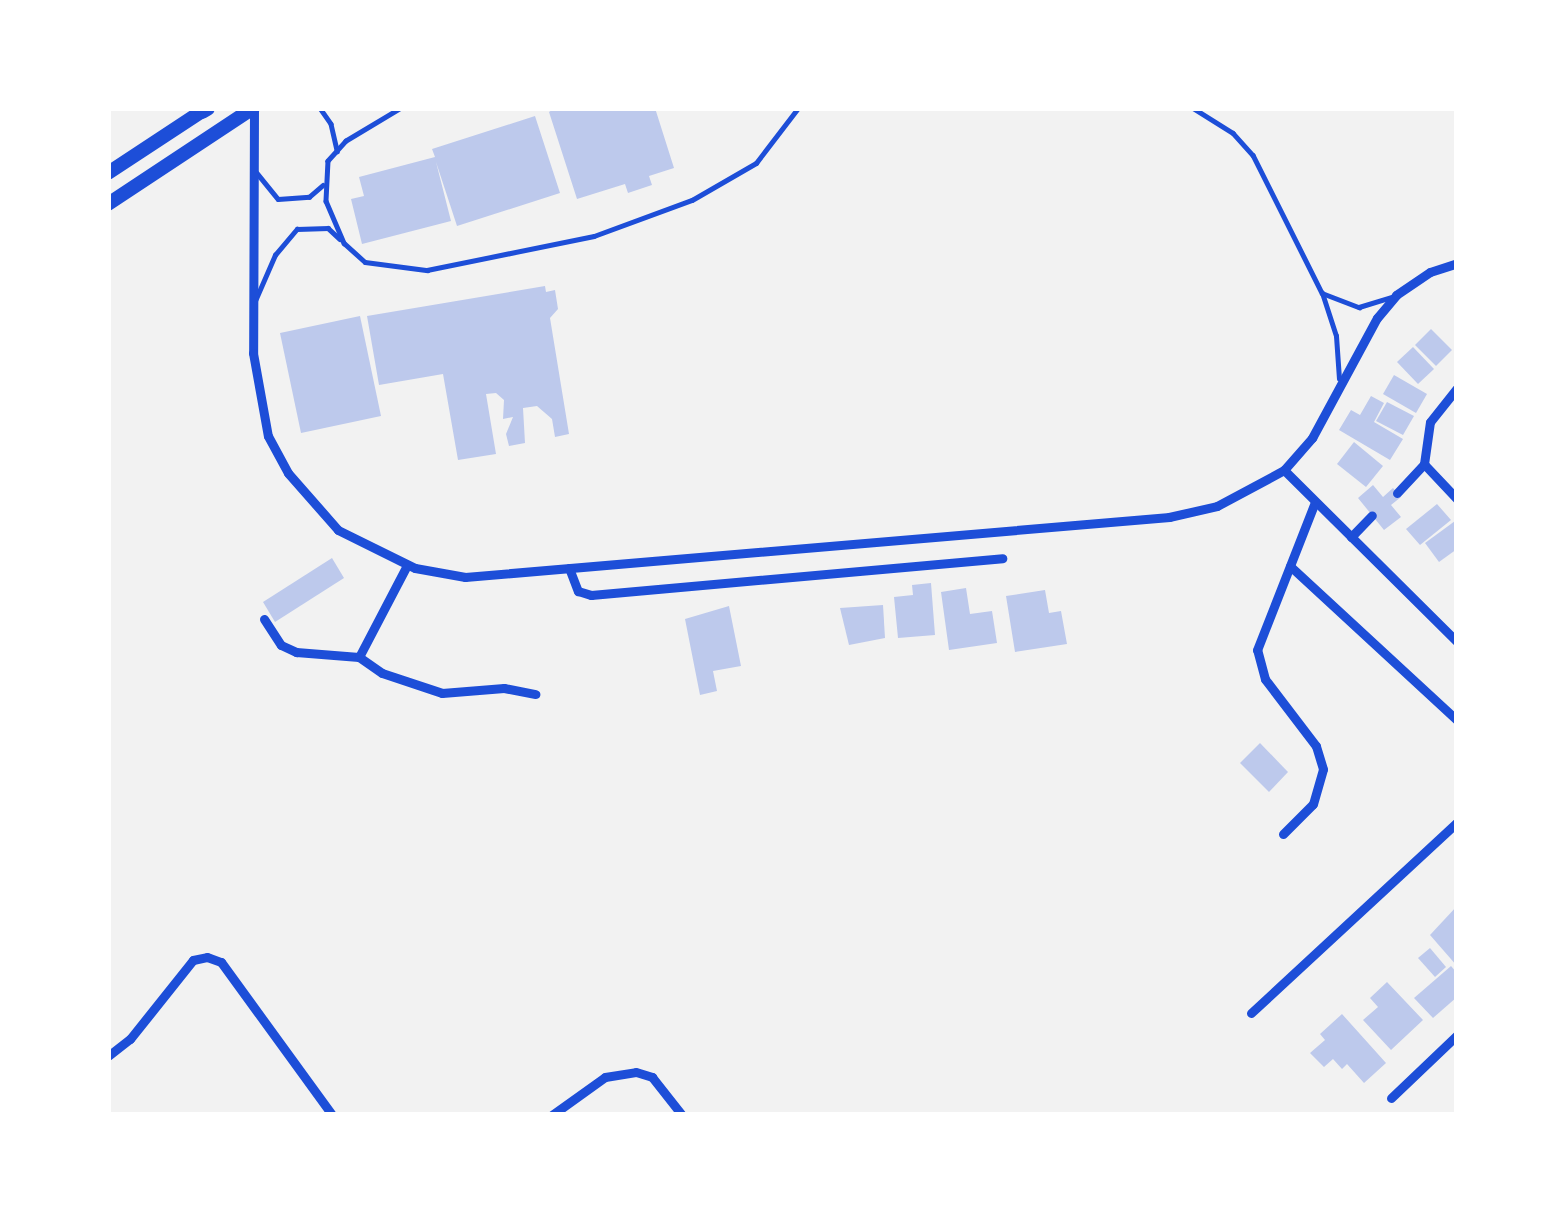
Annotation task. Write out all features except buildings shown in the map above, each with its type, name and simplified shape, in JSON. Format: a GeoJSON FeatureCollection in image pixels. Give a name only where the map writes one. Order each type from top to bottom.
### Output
{"type":"FeatureCollection","features":[{"type":"Feature","properties":{"kind":"main road"},"geometry":{"type":"LineString","coordinates":[[108,203],[254,108]]}},
{"type":"Feature","properties":{"kind":"main road"},"geometry":{"type":"LineString","coordinates":[[108,173],[205,109]]}},
{"type":"Feature","properties":{"kind":"street"},"geometry":{"type":"LineString","coordinates":[[254,108],[256,396],[268,436],[288,473],[338,530],[407,565],[465,577],[1169,517],[1217,506],[1284,470],[1338,394],[1377,318],[1396,295],[1430,272],[1457,263]]}},
{"type":"Feature","properties":{"kind":"street"},"geometry":{"type":"LineString","coordinates":[[1397,493],[1424,464],[1430,422],[1457,388]]}},
{"type":"Feature","properties":{"kind":"street"},"geometry":{"type":"LineString","coordinates":[[1424,464],[1457,499]]}},
{"type":"Feature","properties":{"kind":"street"},"geometry":{"type":"LineString","coordinates":[[1284,470],[1457,641]]}},
{"type":"Feature","properties":{"kind":"street"},"geometry":{"type":"LineString","coordinates":[[1283,834],[1313,804],[1323,769],[1316,746],[1257,660],[1259,640],[1316,502]]}},
{"type":"Feature","properties":{"kind":"street"},"geometry":{"type":"LineString","coordinates":[[1351,537],[1372,515]]}},
{"type":"Feature","properties":{"kind":"street"},"geometry":{"type":"LineString","coordinates":[[568,568],[578,591],[591,595],[1002,558]]}},
{"type":"Feature","properties":{"kind":"street"},"geometry":{"type":"LineString","coordinates":[[359,657],[407,565]]}},
{"type":"Feature","properties":{"kind":"street"},"geometry":{"type":"LineString","coordinates":[[1290,566],[1457,720]]}},
{"type":"Feature","properties":{"kind":"street"},"geometry":{"type":"LineString","coordinates":[[264,619],[281,644],[296,652],[359,657],[382,674],[442,693],[504,688],[535,694]]}},
{"type":"Feature","properties":{"kind":"street"},"geometry":{"type":"LineString","coordinates":[[1251,1013],[1457,822]]}},
{"type":"Feature","properties":{"kind":"street"},"geometry":{"type":"LineString","coordinates":[[108,1056],[130,1039],[193,961],[221,962],[332,1115]]}},
{"type":"Feature","properties":{"kind":"street"},"geometry":{"type":"LineString","coordinates":[[1390,1098],[1457,1035]]}},
{"type":"Feature","properties":{"kind":"street"},"geometry":{"type":"LineString","coordinates":[[552,1115],[605,1077],[636,1072],[652,1076],[682,1115]]}},
{"type":"Feature","properties":{"kind":"lane"},"geometry":{"type":"LineString","coordinates":[[320,108],[331,124],[337,151]]}},
{"type":"Feature","properties":{"kind":"lane"},"geometry":{"type":"LineString","coordinates":[[344,242],[326,201],[328,161],[400,108]]}},
{"type":"Feature","properties":{"kind":"lane"},"geometry":{"type":"LineString","coordinates":[[253,308],[275,255],[297,229],[328,228],[365,262],[427,270],[594,236],[725,184],[764,154],[798,108]]}},
{"type":"Feature","properties":{"kind":"lane"},"geometry":{"type":"LineString","coordinates":[[1192,108],[1233,133],[1253,155],[1322,293],[1340,358],[1338,394]]}},
{"type":"Feature","properties":{"kind":"lane"},"geometry":{"type":"LineString","coordinates":[[253,165],[278,200],[309,197],[326,179]]}},
{"type":"Feature","properties":{"kind":"lane"},"geometry":{"type":"LineString","coordinates":[[1322,293],[1359,307],[1396,295]]}},
{"type":"Feature","properties":{"kind":"lane"},"geometry":{"type":"LineString","coordinates":[[117,1115],[137,1115]]}}]}
